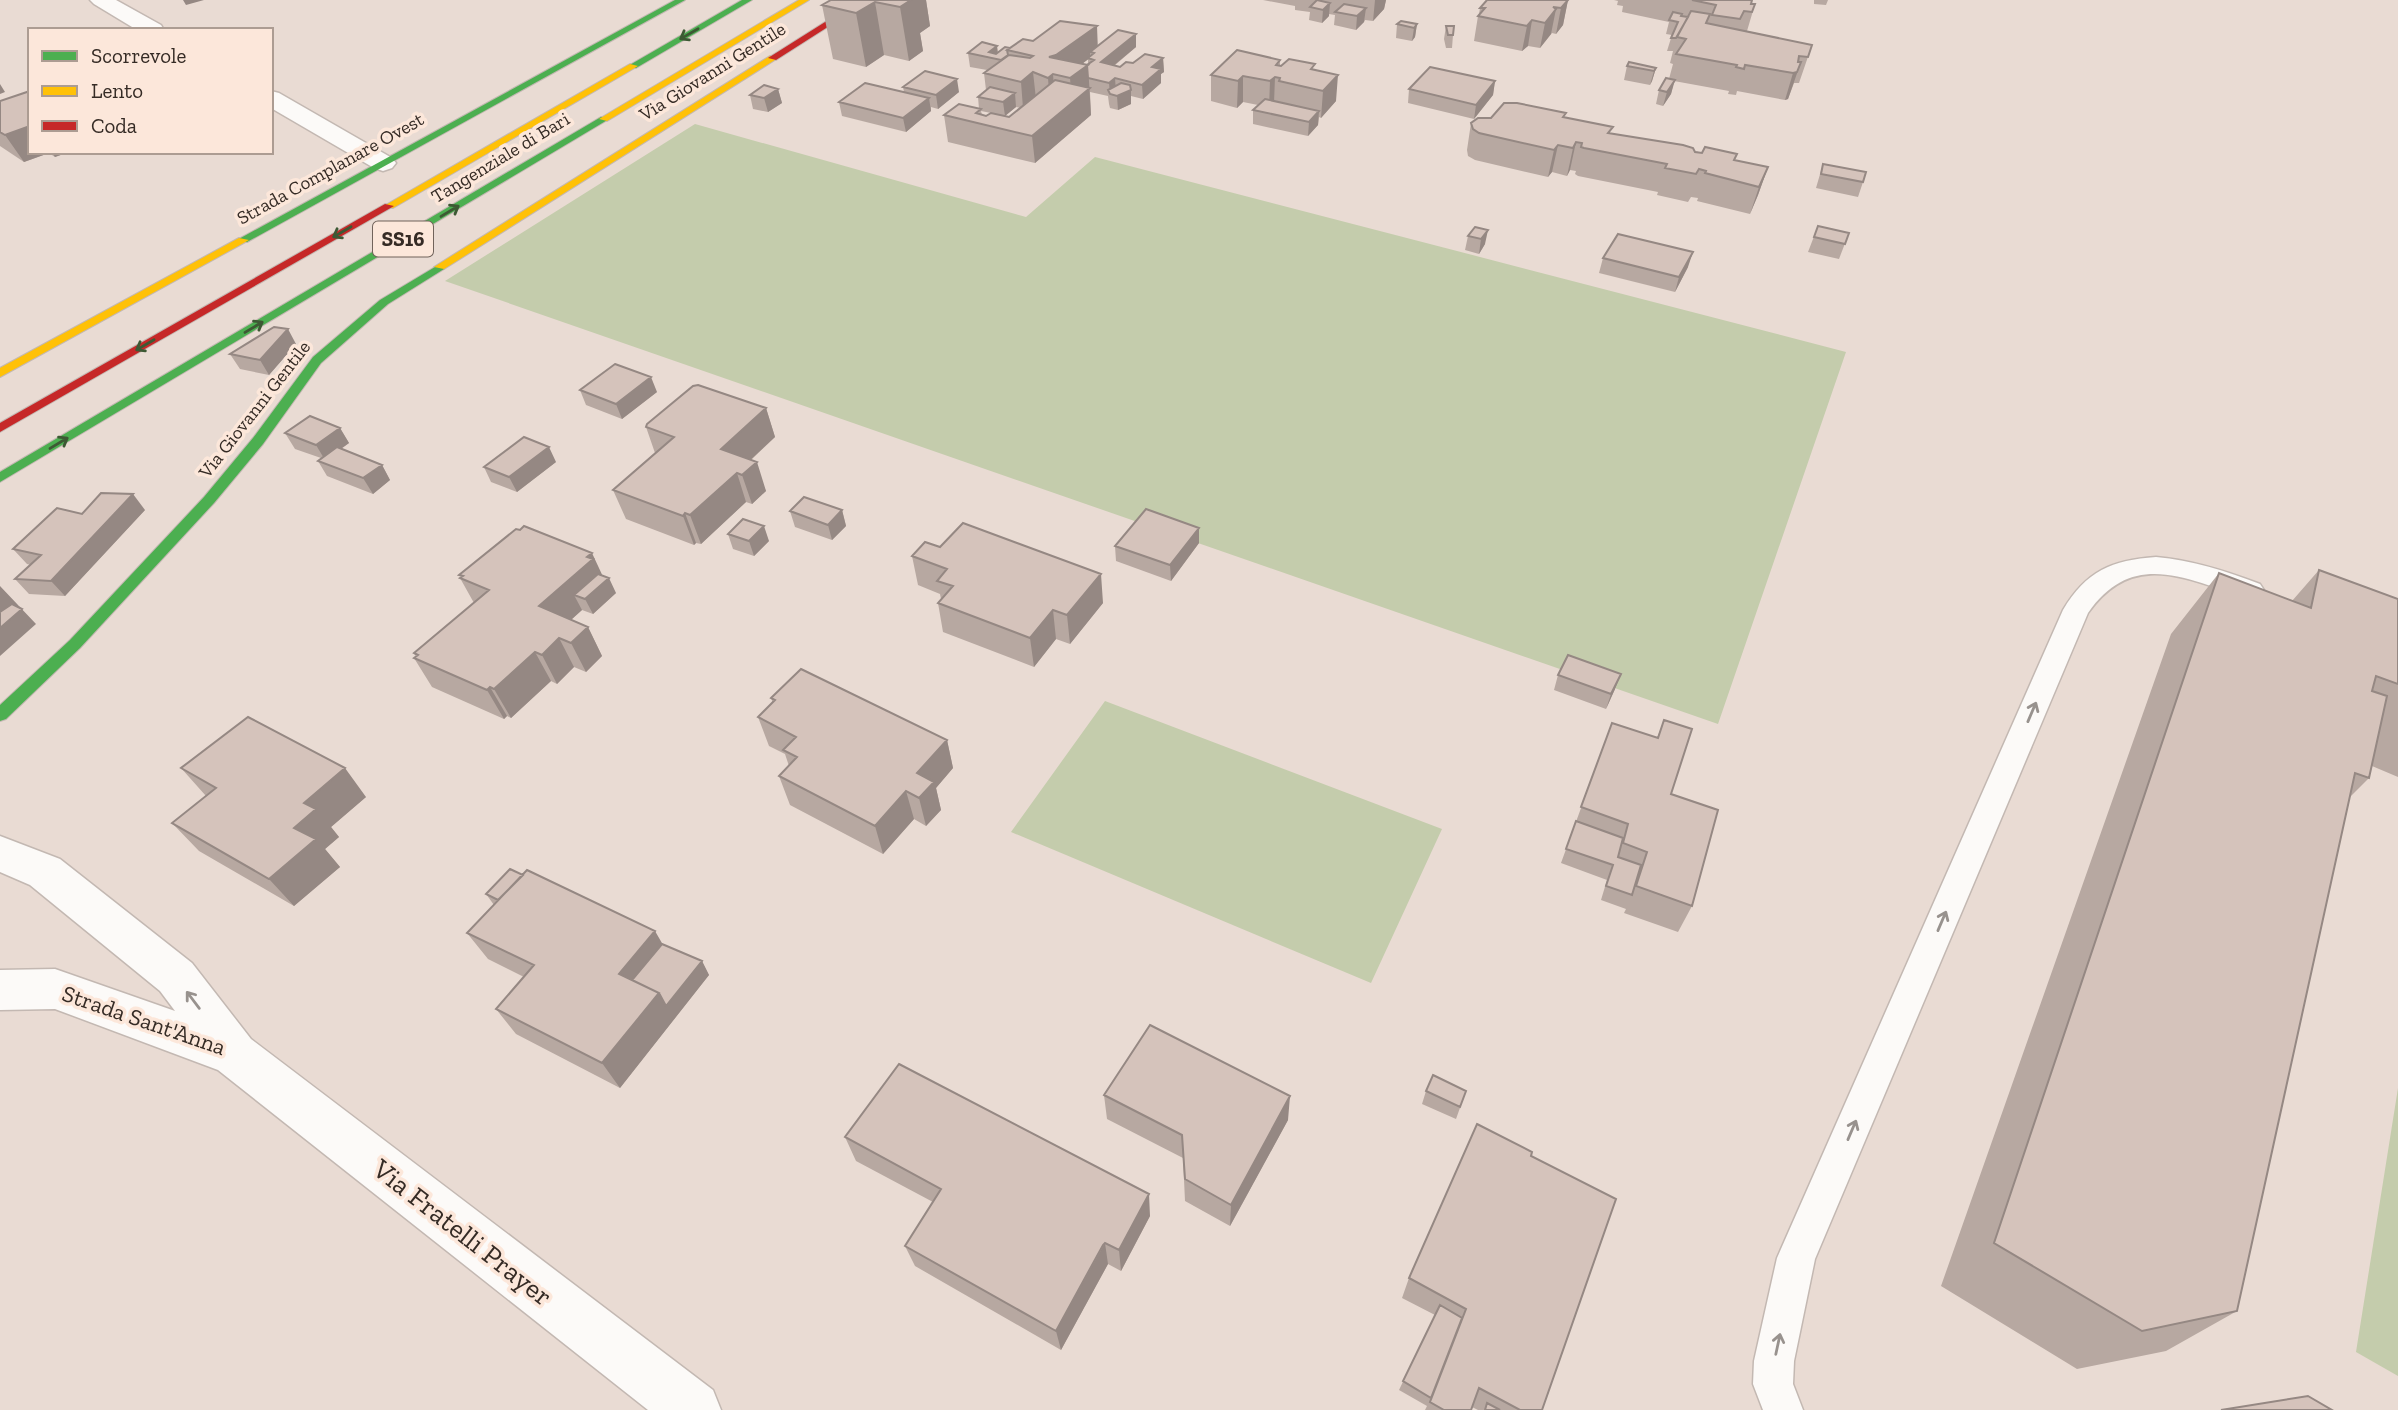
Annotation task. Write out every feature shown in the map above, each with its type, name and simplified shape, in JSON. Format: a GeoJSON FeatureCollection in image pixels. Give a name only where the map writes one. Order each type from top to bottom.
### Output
{"type":"FeatureCollection","features":[{"type":"Feature","properties":{"kind":"main road","name":"Strada Complanare Ovest"},"geometry":{"type":"LineString","coordinates":[[0,373],[681,0]]}},
{"type":"Feature","properties":{"kind":"main road","name":"Tangenziale di Bari"},"geometry":{"type":"LineString","coordinates":[[0,428],[748,0]]}},
{"type":"Feature","properties":{"kind":"main road","name":"Tangenziale di Bari"},"geometry":{"type":"LineString","coordinates":[[0,478],[805,0]]}},
{"type":"Feature","properties":{"kind":"main road","name":"Via Giovanni Gentile"},"geometry":{"type":"LineString","coordinates":[[0,715],[75,644],[209,500],[258,441],[317,360],[384,302],[866,0]]}},
{"type":"Feature","properties":{"kind":"street"},"geometry":{"type":"LineString","coordinates":[[101,0],[150,28]]}},
{"type":"Feature","properties":{"kind":"street"},"geometry":{"type":"LineString","coordinates":[[273,99],[383,163]]}},
{"type":"Feature","properties":{"kind":"street","name":"Strada Sant'Anna"},"geometry":{"type":"LineString","coordinates":[[0,853],[45,873],[176,977],[234,1054]]}},
{"type":"Feature","properties":{"kind":"street","name":"Strada Sant'Anna"},"geometry":{"type":"LineString","coordinates":[[0,990],[55,989],[234,1054]]}},
{"type":"Feature","properties":{"kind":"street","name":"Via Fratelli Prayer"},"geometry":{"type":"LineString","coordinates":[[234,1054],[692,1410]]}},
{"type":"Feature","properties":{"kind":"lane"},"geometry":{"type":"LineString","coordinates":[[1783,1410],[1773,1384],[1774,1361],[1796,1258],[2076,610],[2099,582],[2132,566],[2174,566],[2216,577],[2281,601]]}},
{"type":"Feature","properties":{"kind":"green space"},"geometry":{"type":"Polygon","coordinates":[[[695,124],[1026,217],[1095,157],[1846,352],[1718,724],[445,281],[695,124]]]}},
{"type":"Feature","properties":{"kind":"green space"},"geometry":{"type":"Polygon","coordinates":[[[1105,701],[1442,829],[1371,983],[1011,832],[1105,701]]]}},
{"type":"Feature","properties":{"kind":"green space"},"geometry":{"type":"Polygon","coordinates":[[[2398,1088],[2398,1376],[2356,1352],[2398,1088]]]}},
{"type":"Feature","properties":{"kind":"building"},"geometry":{"type":"Polygon","coordinates":[[[831,0],[911,0],[900,7],[875,2],[856,13],[822,5],[831,0]]]}},
{"type":"Feature","properties":{"kind":"building"},"geometry":{"type":"Polygon","coordinates":[[[1317,0],[1330,3],[1323,10],[1310,7],[1317,0]]]}},
{"type":"Feature","properties":{"kind":"building"},"geometry":{"type":"Polygon","coordinates":[[[1487,0],[1568,0],[1561,8],[1553,7],[1556,9],[1545,23],[1532,20],[1527,26],[1478,16],[1485,8],[1480,8],[1487,0]]]}},
{"type":"Feature","properties":{"kind":"building"},"geometry":{"type":"Polygon","coordinates":[[[1692,0],[1752,0],[1751,4],[1755,4],[1752,12],[1744,11],[1740,19],[1712,15],[1716,5],[1692,0]]]}},
{"type":"Feature","properties":{"kind":"building"},"geometry":{"type":"Polygon","coordinates":[[[1344,4],[1366,8],[1357,16],[1335,12],[1344,4]]]}},
{"type":"Feature","properties":{"kind":"building"},"geometry":{"type":"Polygon","coordinates":[[[1691,11],[1710,14],[1706,23],[1812,45],[1808,57],[1799,56],[1798,62],[1801,62],[1797,72],[1793,73],[1745,65],[1744,69],[1736,67],[1737,65],[1676,54],[1686,39],[1677,37],[1691,11]]]}},
{"type":"Feature","properties":{"kind":"building"},"geometry":{"type":"Polygon","coordinates":[[[1673,12],[1688,17],[1676,38],[1671,38],[1678,22],[1669,20],[1673,12]]]}},
{"type":"Feature","properties":{"kind":"building"},"geometry":{"type":"Polygon","coordinates":[[[1060,21],[1097,26],[1056,55],[1049,57],[1088,65],[1070,78],[1053,74],[1048,78],[1033,72],[1021,82],[984,73],[1009,55],[1030,58],[1033,56],[1007,50],[1023,39],[1033,41],[1060,21]]]}},
{"type":"Feature","properties":{"kind":"building"},"geometry":{"type":"Polygon","coordinates":[[[1401,21],[1417,24],[1414,28],[1397,24],[1401,21]]]}},
{"type":"Feature","properties":{"kind":"building"},"geometry":{"type":"Polygon","coordinates":[[[1446,26],[1454,26],[1453,35],[1448,35],[1446,26]]]}},
{"type":"Feature","properties":{"kind":"building"},"geometry":{"type":"Polygon","coordinates":[[[1118,30],[1136,34],[1101,62],[1120,67],[1126,62],[1133,63],[1145,54],[1163,58],[1152,67],[1161,69],[1142,85],[1115,78],[1109,83],[1088,78],[1087,65],[1094,60],[1088,58],[1094,53],[1090,52],[1118,30]]]}},
{"type":"Feature","properties":{"kind":"building"},"geometry":{"type":"Polygon","coordinates":[[[982,42],[997,46],[989,52],[996,54],[1005,47],[1010,48],[1007,50],[1008,55],[1001,60],[968,53],[982,42]]]}},
{"type":"Feature","properties":{"kind":"building"},"geometry":{"type":"Polygon","coordinates":[[[1237,50],[1280,60],[1276,65],[1281,66],[1289,59],[1315,64],[1311,69],[1338,75],[1323,91],[1279,81],[1280,78],[1275,77],[1270,81],[1243,76],[1238,81],[1211,75],[1237,50]]]}},
{"type":"Feature","properties":{"kind":"building"},"geometry":{"type":"Polygon","coordinates":[[[1629,62],[1656,68],[1654,71],[1627,66],[1629,62]]]}},
{"type":"Feature","properties":{"kind":"building"},"geometry":{"type":"Polygon","coordinates":[[[1430,67],[1495,81],[1476,105],[1409,89],[1430,67]]]}},
{"type":"Feature","properties":{"kind":"building"},"geometry":{"type":"Polygon","coordinates":[[[925,71],[957,79],[936,95],[903,87],[925,71]]]}},
{"type":"Feature","properties":{"kind":"building"},"geometry":{"type":"Polygon","coordinates":[[[1666,78],[1675,80],[1667,92],[1659,90],[1666,78]]]}},
{"type":"Feature","properties":{"kind":"building"},"geometry":{"type":"Polygon","coordinates":[[[1055,80],[1090,88],[1032,136],[944,115],[959,104],[981,109],[976,113],[986,116],[991,113],[1009,117],[1055,80]]]}},
{"type":"Feature","properties":{"kind":"building"},"geometry":{"type":"Polygon","coordinates":[[[865,83],[929,98],[903,118],[839,102],[865,83]]]}},
{"type":"Feature","properties":{"kind":"building"},"geometry":{"type":"Polygon","coordinates":[[[1121,83],[1130,85],[1131,90],[1117,96],[1110,94],[1108,90],[1121,83]]]}},
{"type":"Feature","properties":{"kind":"building"},"geometry":{"type":"Polygon","coordinates":[[[764,85],[778,89],[764,98],[750,95],[764,85]]]}},
{"type":"Feature","properties":{"kind":"building"},"geometry":{"type":"Polygon","coordinates":[[[990,87],[1015,93],[1003,102],[978,97],[990,87]]]}},
{"type":"Feature","properties":{"kind":"building"},"geometry":{"type":"Polygon","coordinates":[[[28,92],[28,127],[5,135],[0,132],[0,101],[28,92]]]}},
{"type":"Feature","properties":{"kind":"building"},"geometry":{"type":"Polygon","coordinates":[[[1265,99],[1319,111],[1309,122],[1253,110],[1265,99]]]}},
{"type":"Feature","properties":{"kind":"building"},"geometry":{"type":"Polygon","coordinates":[[[1504,103],[1566,113],[1563,117],[1613,127],[1608,133],[1683,145],[1693,148],[1695,152],[1702,153],[1705,147],[1737,154],[1734,160],[1768,167],[1759,187],[1705,173],[1706,171],[1699,169],[1696,174],[1665,168],[1667,164],[1584,148],[1581,147],[1582,143],[1576,142],[1573,148],[1558,145],[1554,150],[1479,133],[1473,129],[1471,123],[1478,118],[1491,118],[1504,103]]]}},
{"type":"Feature","properties":{"kind":"building"},"geometry":{"type":"Polygon","coordinates":[[[1823,164],[1866,172],[1863,182],[1821,174],[1823,164]]]}},
{"type":"Feature","properties":{"kind":"building"},"geometry":{"type":"Polygon","coordinates":[[[1818,226],[1849,233],[1845,244],[1814,237],[1818,226]]]}},
{"type":"Feature","properties":{"kind":"building"},"geometry":{"type":"Polygon","coordinates":[[[1475,227],[1488,230],[1481,239],[1468,236],[1475,227]]]}},
{"type":"Feature","properties":{"kind":"building"},"geometry":{"type":"Polygon","coordinates":[[[1618,234],[1693,252],[1679,277],[1603,258],[1618,234]]]}},
{"type":"Feature","properties":{"kind":"building"},"geometry":{"type":"Polygon","coordinates":[[[274,327],[288,329],[260,360],[230,354],[274,327]]]}},
{"type":"Feature","properties":{"kind":"building"},"geometry":{"type":"Polygon","coordinates":[[[615,364],[651,377],[616,404],[580,390],[615,364]]]}},
{"type":"Feature","properties":{"kind":"building"},"geometry":{"type":"Polygon","coordinates":[[[698,385],[766,408],[721,449],[757,462],[742,475],[737,473],[690,515],[685,513],[683,516],[613,490],[674,437],[646,427],[647,424],[693,386],[698,385]]]}},
{"type":"Feature","properties":{"kind":"building"},"geometry":{"type":"Polygon","coordinates":[[[310,416],[340,428],[316,445],[285,433],[310,416]]]}},
{"type":"Feature","properties":{"kind":"building"},"geometry":{"type":"Polygon","coordinates":[[[524,437],[549,447],[509,477],[484,467],[524,437]]]}},
{"type":"Feature","properties":{"kind":"building"},"geometry":{"type":"Polygon","coordinates":[[[337,447],[382,465],[363,478],[318,461],[337,447]]]}},
{"type":"Feature","properties":{"kind":"building"},"geometry":{"type":"Polygon","coordinates":[[[101,493],[133,494],[51,581],[15,579],[41,555],[13,549],[57,508],[82,514],[101,493]]]}},
{"type":"Feature","properties":{"kind":"building"},"geometry":{"type":"Polygon","coordinates":[[[804,497],[842,510],[828,525],[790,511],[804,497]]]}},
{"type":"Feature","properties":{"kind":"building"},"geometry":{"type":"Polygon","coordinates":[[[1146,509],[1199,528],[1170,565],[1115,546],[1146,509]]]}},
{"type":"Feature","properties":{"kind":"building"},"geometry":{"type":"Polygon","coordinates":[[[743,519],[764,526],[749,541],[728,534],[743,519]]]}},
{"type":"Feature","properties":{"kind":"building"},"geometry":{"type":"Polygon","coordinates":[[[963,523],[1101,574],[1067,615],[1053,610],[1030,638],[938,603],[953,586],[937,581],[947,569],[912,556],[925,542],[940,547],[963,523]]]}},
{"type":"Feature","properties":{"kind":"building"},"geometry":{"type":"Polygon","coordinates":[[[524,526],[592,553],[587,557],[593,559],[539,606],[588,627],[571,643],[559,638],[542,655],[535,652],[494,689],[490,687],[487,690],[414,658],[418,655],[414,653],[489,590],[460,578],[463,576],[459,575],[516,529],[520,530],[524,526]]]}},
{"type":"Feature","properties":{"kind":"building"},"geometry":{"type":"Polygon","coordinates":[[[2319,570],[2398,599],[2398,684],[2376,676],[2372,691],[2387,696],[2369,778],[2355,773],[2237,1311],[2142,1331],[1994,1243],[2219,573],[2311,608],[2319,570]]]}},
{"type":"Feature","properties":{"kind":"building"},"geometry":{"type":"Polygon","coordinates":[[[598,574],[609,578],[585,599],[574,595],[598,574]]]}},
{"type":"Feature","properties":{"kind":"building"},"geometry":{"type":"Polygon","coordinates":[[[12,604],[22,609],[0,628],[0,612],[12,604]]]}},
{"type":"Feature","properties":{"kind":"building"},"geometry":{"type":"Polygon","coordinates":[[[1568,655],[1621,674],[1611,694],[1558,675],[1568,655]]]}},
{"type":"Feature","properties":{"kind":"building"},"geometry":{"type":"Polygon","coordinates":[[[801,669],[947,740],[917,773],[934,782],[919,798],[906,791],[875,826],[779,776],[797,757],[783,750],[796,737],[758,717],[775,700],[771,698],[801,669]]]}},
{"type":"Feature","properties":{"kind":"building"},"geometry":{"type":"Polygon","coordinates":[[[248,717],[345,768],[304,803],[316,809],[294,828],[316,839],[269,879],[172,823],[216,788],[181,768],[248,717]]]}},
{"type":"Feature","properties":{"kind":"building"},"geometry":{"type":"Polygon","coordinates":[[[1664,720],[1692,729],[1671,794],[1718,810],[1692,906],[1636,886],[1647,852],[1623,843],[1628,824],[1581,807],[1612,723],[1658,738],[1664,720]]]}},
{"type":"Feature","properties":{"kind":"building"},"geometry":{"type":"Polygon","coordinates":[[[1576,821],[1623,838],[1618,857],[1641,865],[1632,895],[1606,886],[1613,865],[1566,849],[1576,821]]]}},
{"type":"Feature","properties":{"kind":"building"},"geometry":{"type":"Polygon","coordinates":[[[510,869],[523,875],[498,900],[486,894],[510,869]]]}},
{"type":"Feature","properties":{"kind":"building"},"geometry":{"type":"Polygon","coordinates":[[[527,870],[655,931],[619,974],[659,993],[602,1063],[496,1009],[534,965],[467,933],[527,870]]]}},
{"type":"Feature","properties":{"kind":"building"},"geometry":{"type":"Polygon","coordinates":[[[662,944],[702,961],[666,1006],[659,993],[632,980],[662,944]]]}},
{"type":"Feature","properties":{"kind":"building"},"geometry":{"type":"Polygon","coordinates":[[[1150,1025],[1290,1096],[1231,1205],[1185,1179],[1182,1135],[1104,1095],[1150,1025]]]}},
{"type":"Feature","properties":{"kind":"building"},"geometry":{"type":"Polygon","coordinates":[[[899,1064],[1149,1194],[1119,1250],[1105,1243],[1103,1245],[1056,1331],[905,1246],[941,1189],[845,1137],[899,1064]]]}},
{"type":"Feature","properties":{"kind":"building"},"geometry":{"type":"Polygon","coordinates":[[[1433,1075],[1466,1091],[1460,1107],[1426,1091],[1433,1075]]]}},
{"type":"Feature","properties":{"kind":"building"},"geometry":{"type":"Polygon","coordinates":[[[1477,1124],[1532,1152],[1531,1156],[1616,1199],[1542,1410],[1520,1410],[1479,1388],[1471,1410],[1444,1410],[1430,1402],[1466,1309],[1409,1278],[1477,1124]]]}},
{"type":"Feature","properties":{"kind":"building"},"geometry":{"type":"Polygon","coordinates":[[[1440,1305],[1462,1318],[1431,1398],[1403,1381],[1440,1305]]]}},
{"type":"Feature","properties":{"kind":"building"},"geometry":{"type":"Polygon","coordinates":[[[2308,1396],[2332,1410],[2221,1410],[2308,1396]]]}},
{"type":"Feature","properties":{"kind":"building"},"geometry":{"type":"Polygon","coordinates":[[[1487,1403],[1500,1410],[1485,1410],[1487,1403]]]}},
{"type":"Feature","properties":{"kind":"traffic: fast"},"geometry":{"type":"LineString","coordinates":[[243,240],[681,0]]}},
{"type":"Feature","properties":{"kind":"traffic: fast"},"geometry":{"type":"LineString","coordinates":[[633,66],[748,0]]}},
{"type":"Feature","properties":{"kind":"traffic: fast"},"geometry":{"type":"LineString","coordinates":[[0,478],[604,119]]}},
{"type":"Feature","properties":{"kind":"traffic: fast"},"geometry":{"type":"LineString","coordinates":[[0,715],[75,644],[209,500],[258,441],[317,360],[384,302],[440,267]]}},
{"type":"Feature","properties":{"kind":"traffic: slow"},"geometry":{"type":"LineString","coordinates":[[604,119],[805,0]]}},
{"type":"Feature","properties":{"kind":"traffic: slow"},"geometry":{"type":"LineString","coordinates":[[440,267],[773,58]]}},
{"type":"Feature","properties":{"kind":"traffic: slow"},"geometry":{"type":"LineString","coordinates":[[389,206],[633,66]]}},
{"type":"Feature","properties":{"kind":"traffic: slow"},"geometry":{"type":"LineString","coordinates":[[0,373],[243,240]]}},
{"type":"Feature","properties":{"kind":"traffic: jam"},"geometry":{"type":"LineString","coordinates":[[773,58],[866,0]]}},
{"type":"Feature","properties":{"kind":"traffic: jam"},"geometry":{"type":"LineString","coordinates":[[0,428],[389,206]]}}]}
